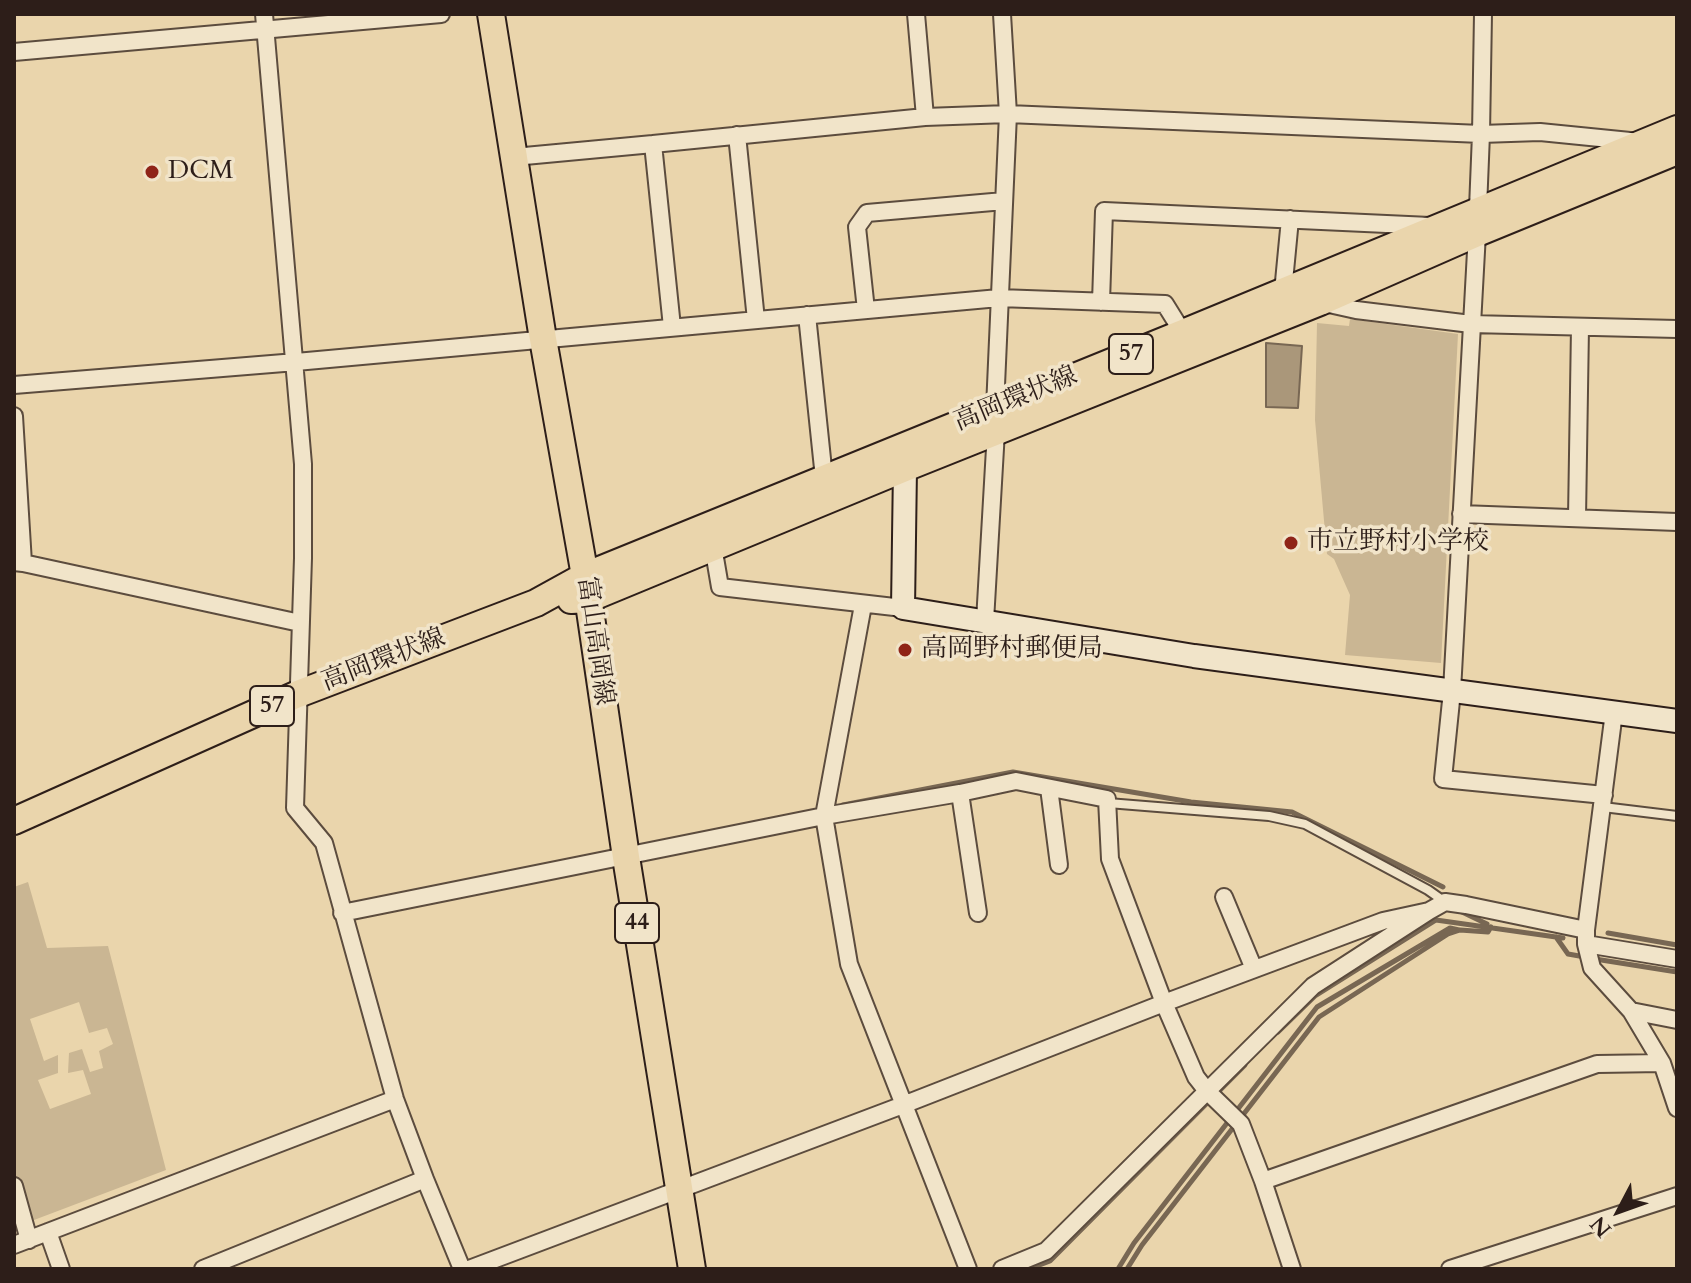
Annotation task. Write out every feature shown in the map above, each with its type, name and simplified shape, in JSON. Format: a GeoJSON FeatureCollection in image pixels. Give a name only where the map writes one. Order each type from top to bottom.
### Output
{"type":"FeatureCollection","features":[{"type":"Feature","properties":{"kind":"main road","name":"富山高岡線"},"geometry":{"type":"LineString","coordinates":[[491,14],[586,588],[692,1269]]}},
{"type":"Feature","properties":{"kind":"main road","name":"高岡環状線"},"geometry":{"type":"LineString","coordinates":[[14,821],[298,694],[536,603],[713,546],[900,458],[1320,302],[1478,222],[1677,129]]}},
{"type":"Feature","properties":{"kind":"main road","name":"高岡環状線"},"geometry":{"type":"LineString","coordinates":[[996,420],[1183,333],[1442,226],[1478,222],[1677,151]]}},
{"type":"Feature","properties":{"kind":"main road","name":"高岡環状線"},"geometry":{"type":"LineString","coordinates":[[586,588],[824,478],[900,458]]}},
{"type":"Feature","properties":{"kind":"street"},"geometry":{"type":"LineString","coordinates":[[14,52],[265,22],[441,14]]}},
{"type":"Feature","properties":{"kind":"street"},"geometry":{"type":"LineString","coordinates":[[916,14],[925,117]]}},
{"type":"Feature","properties":{"kind":"street"},"geometry":{"type":"LineString","coordinates":[[985,621],[1008,114],[1002,14]]}},
{"type":"Feature","properties":{"kind":"street"},"geometry":{"type":"LineString","coordinates":[[1483,14],[1478,222],[1452,691],[1443,779],[1603,801]]}},
{"type":"Feature","properties":{"kind":"street"},"geometry":{"type":"LineString","coordinates":[[265,22],[303,464],[295,808],[324,843],[395,1099],[462,1269]]}},
{"type":"Feature","properties":{"kind":"street"},"geometry":{"type":"LineString","coordinates":[[514,157],[925,117],[1008,114],[1481,134],[1540,132],[1645,142]]}},
{"type":"Feature","properties":{"kind":"street"},"geometry":{"type":"LineString","coordinates":[[737,135],[756,320]]}},
{"type":"Feature","properties":{"kind":"street"},"geometry":{"type":"LineString","coordinates":[[653,144],[672,327]]}},
{"type":"Feature","properties":{"kind":"street"},"geometry":{"type":"LineString","coordinates":[[866,310],[857,227],[867,213],[1004,201]]}},
{"type":"Feature","properties":{"kind":"street"},"geometry":{"type":"LineString","coordinates":[[1101,302],[1104,211],[1442,226]]}},
{"type":"Feature","properties":{"kind":"street"},"geometry":{"type":"LineString","coordinates":[[1283,292],[1290,219]]}},
{"type":"Feature","properties":{"kind":"street"},"geometry":{"type":"LineString","coordinates":[[14,385],[999,298],[1165,304],[1183,333]]}},
{"type":"Feature","properties":{"kind":"street"},"geometry":{"type":"LineString","coordinates":[[1320,302],[1356,310],[1471,324],[1677,329]]}},
{"type":"Feature","properties":{"kind":"street"},"geometry":{"type":"LineString","coordinates":[[807,315],[824,478]]}},
{"type":"Feature","properties":{"kind":"street"},"geometry":{"type":"LineString","coordinates":[[1577,518],[1580,327]]}},
{"type":"Feature","properties":{"kind":"street"},"geometry":{"type":"LineString","coordinates":[[14,416],[19,562],[300,623]]}},
{"type":"Feature","properties":{"kind":"street"},"geometry":{"type":"LineString","coordinates":[[900,458],[903,608]]}},
{"type":"Feature","properties":{"kind":"street"},"geometry":{"type":"LineString","coordinates":[[1461,514],[1677,522]]}},
{"type":"Feature","properties":{"kind":"street"},"geometry":{"type":"LineString","coordinates":[[713,546],[720,587],[1114,634],[1194,656],[1677,721]]}},
{"type":"Feature","properties":{"kind":"street"},"geometry":{"type":"LineString","coordinates":[[863,605],[824,811],[849,964],[968,1269]]}},
{"type":"Feature","properties":{"kind":"street"},"geometry":{"type":"LineString","coordinates":[[1614,712],[1586,937],[1592,968],[1631,1011],[1670,1064],[1677,1108]]}},
{"type":"Feature","properties":{"kind":"street"},"geometry":{"type":"LineString","coordinates":[[342,913],[626,857],[824,811],[960,793],[1016,781],[1107,799],[1110,859],[1164,1003],[1196,1077],[1221,1104],[1263,1181],[1292,1269]]}},
{"type":"Feature","properties":{"kind":"street"},"geometry":{"type":"LineString","coordinates":[[1049,788],[1059,865]]}},
{"type":"Feature","properties":{"kind":"street"},"geometry":{"type":"LineString","coordinates":[[960,793],[978,913]]}},
{"type":"Feature","properties":{"kind":"street"},"geometry":{"type":"LineString","coordinates":[[1224,897],[1254,969]]}},
{"type":"Feature","properties":{"kind":"street"},"geometry":{"type":"LineString","coordinates":[[1002,1269],[1046,1251],[1221,1104],[1313,986],[1445,902],[1677,959]]}},
{"type":"Feature","properties":{"kind":"street"},"geometry":{"type":"LineString","coordinates":[[469,1269],[1254,969],[1383,921],[1429,911]]}},
{"type":"Feature","properties":{"kind":"street"},"geometry":{"type":"LineString","coordinates":[[1631,1011],[1677,1020]]}},
{"type":"Feature","properties":{"kind":"street"},"geometry":{"type":"LineString","coordinates":[[1263,1181],[1597,1064],[1670,1064]]}},
{"type":"Feature","properties":{"kind":"street"},"geometry":{"type":"LineString","coordinates":[[14,1186],[21,1242],[395,1099]]}},
{"type":"Feature","properties":{"kind":"street"},"geometry":{"type":"LineString","coordinates":[[203,1269],[425,1179]]}},
{"type":"Feature","properties":{"kind":"street"},"geometry":{"type":"LineString","coordinates":[[1450,1269],[1677,1196]]}},
{"type":"Feature","properties":{"kind":"street"},"geometry":{"type":"LineString","coordinates":[[48,1232],[61,1269]]}},
{"type":"Feature","properties":{"kind":"lane"},"geometry":{"type":"LineString","coordinates":[[1603,801],[1677,816]]}},
{"type":"Feature","properties":{"kind":"lane"},"geometry":{"type":"LineString","coordinates":[[1108,803],[1269,816],[1305,824],[1445,902]]}},
{"type":"Feature","properties":{"kind":"shaded area"},"geometry":{"type":"Polygon","coordinates":[[[1350,319],[1458,334],[1441,663],[1345,655],[1350,595],[1334,559],[1327,554],[1315,420],[1317,323],[1349,326],[1350,319]]]}},
{"type":"Feature","properties":{"kind":"shaded area"},"geometry":{"type":"Polygon","coordinates":[[[1266,343],[1302,346],[1298,408],[1266,407],[1266,343]]]}},
{"type":"Feature","properties":{"kind":"shaded area"},"geometry":{"type":"Polygon","coordinates":[[[28,882],[47,948],[108,946],[166,1170],[34,1220],[25,1212],[14,1172],[14,887],[28,882]],[[79,1002],[30,1019],[44,1061],[58,1055],[58,1073],[38,1080],[50,1109],[91,1094],[83,1070],[68,1073],[69,1053],[82,1049],[90,1072],[103,1068],[99,1051],[113,1044],[107,1028],[89,1033],[79,1002]]]}},
{"type":"Feature","properties":{"kind":"waterway"},"geometry":{"type":"LineString","coordinates":[[843,805],[1013,772],[1191,802],[1292,812],[1443,887]]}},
{"type":"Feature","properties":{"kind":"waterway"},"geometry":{"type":"LineString","coordinates":[[1460,911],[1487,924]]}},
{"type":"Feature","properties":{"kind":"waterway"},"geometry":{"type":"LineString","coordinates":[[1278,1032],[1315,996],[1436,920],[1563,938]]}},
{"type":"Feature","properties":{"kind":"waterway"},"geometry":{"type":"LineString","coordinates":[[1127,1269],[1142,1245],[1319,1017],[1448,934],[1460,930],[1488,932],[1491,927]]}},
{"type":"Feature","properties":{"kind":"waterway"},"geometry":{"type":"LineString","coordinates":[[1118,1269],[1134,1243],[1317,1007],[1450,928],[1459,930]]}},
{"type":"Feature","properties":{"kind":"waterway"},"geometry":{"type":"LineString","coordinates":[[1608,933],[1677,945]]}},
{"type":"Feature","properties":{"kind":"waterway"},"geometry":{"type":"LineString","coordinates":[[1556,937],[1568,954],[1585,957]]}},
{"type":"Feature","properties":{"kind":"waterway"},"geometry":{"type":"LineString","coordinates":[[1595,959],[1677,972]]}},
{"type":"Feature","properties":{"kind":"waterway"},"geometry":{"type":"LineString","coordinates":[[1029,1269],[1050,1261],[1245,1065]]}},
{"type":"Feature","properties":{"kind":"place","name":"DCM"},"geometry":{"type":"Point","coordinates":[152,172]}},
{"type":"Feature","properties":{"kind":"place","name":"市立野村小学校"},"geometry":{"type":"Point","coordinates":[1291,543]}},
{"type":"Feature","properties":{"kind":"place","name":"高岡野村郵便局"},"geometry":{"type":"Point","coordinates":[905,650]}}]}
